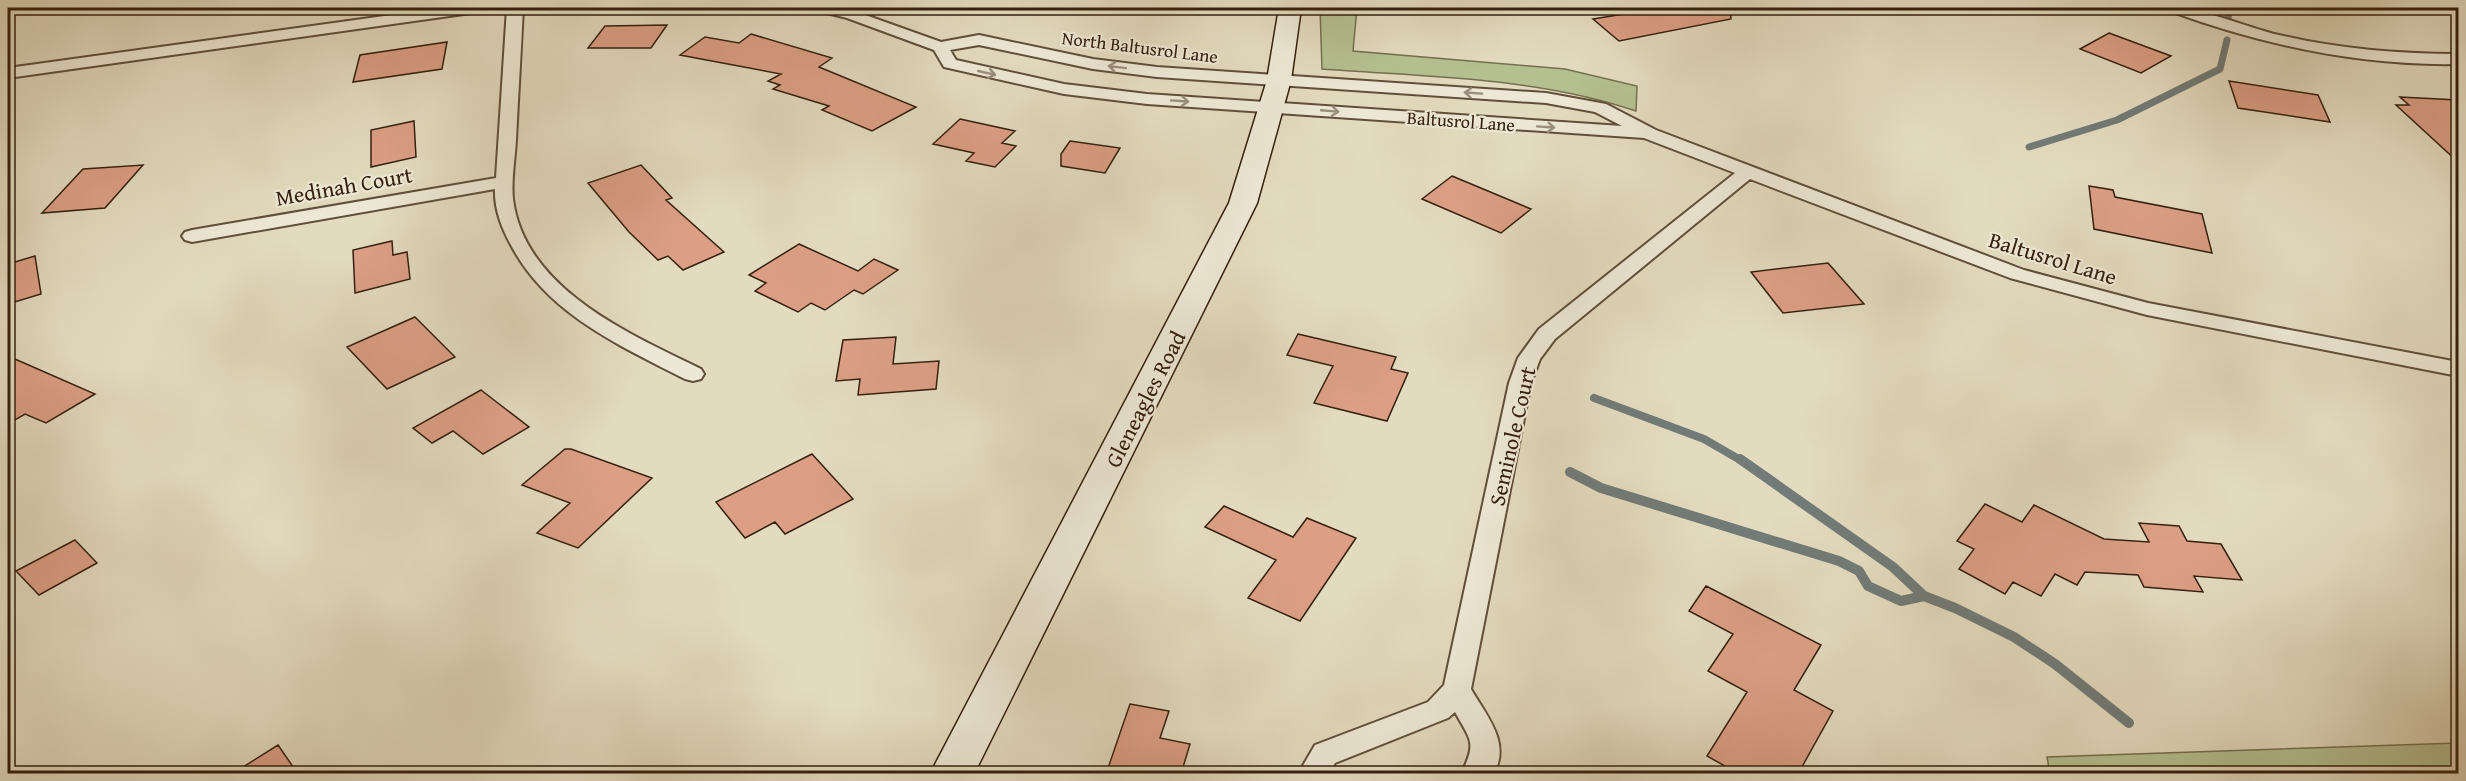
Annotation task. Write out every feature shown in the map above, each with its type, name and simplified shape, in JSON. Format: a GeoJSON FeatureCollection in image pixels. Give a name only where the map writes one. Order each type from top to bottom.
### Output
{"type":"FeatureCollection","features":[{"type":"Feature","properties":{"kind":"street"},"geometry":{"type":"LineString","coordinates":[[8,73],[471,8]]}},
{"type":"Feature","properties":{"kind":"street"},"geometry":{"type":"LineString","coordinates":[[515,8],[503,182],[508,221],[522,252],[539,276],[572,307],[599,326],[693,374]]}},
{"type":"Feature","properties":{"kind":"street","name":"North Baltusrol Lane"},"geometry":{"type":"LineString","coordinates":[[824,8],[852,15],[940,47],[979,40],[1093,64],[1157,72],[1276,94]]}},
{"type":"Feature","properties":{"kind":"street","name":"Gleneagles Road"},"geometry":{"type":"LineString","coordinates":[[952,774],[1243,203],[1276,94],[1290,8]]}},
{"type":"Feature","properties":{"kind":"street"},"geometry":{"type":"LineString","coordinates":[[2175,8],[2265,38],[2319,49],[2386,58],[2458,60]]}},
{"type":"Feature","properties":{"kind":"street"},"geometry":{"type":"LineString","coordinates":[[940,47],[950,64],[1064,89],[1147,99],[1276,94]]}},
{"type":"Feature","properties":{"kind":"street","name":"Baltusrol Lane"},"geometry":{"type":"LineString","coordinates":[[1276,94],[1650,134]]}},
{"type":"Feature","properties":{"kind":"street","name":"Baltusrol Lane"},"geometry":{"type":"LineString","coordinates":[[1276,94],[1546,98],[1600,108],[1650,134],[1968,257],[2094,297],[2458,369]]}},
{"type":"Feature","properties":{"kind":"street","name":"Seminole Court"},"geometry":{"type":"LineString","coordinates":[[1456,690],[1520,383],[1529,358],[1547,334],[1748,171]]}},
{"type":"Feature","properties":{"kind":"street","name":"Medinah Court"},"geometry":{"type":"LineString","coordinates":[[192,237],[503,182]]}},
{"type":"Feature","properties":{"kind":"street"},"geometry":{"type":"LineString","coordinates":[[1313,774],[1325,754],[1438,710],[1456,690],[1485,739],[1485,760],[1476,774]]}},
{"type":"Feature","properties":{"kind":"green space"},"geometry":{"type":"Polygon","coordinates":[[[1320,8],[1357,8],[1353,51],[1565,69],[1637,86],[1636,111],[1560,91],[1520,85],[1481,80],[1322,69],[1320,8]]]}},
{"type":"Feature","properties":{"kind":"green space"},"geometry":{"type":"Polygon","coordinates":[[[2458,743],[2458,774],[2050,774],[2047,757],[2458,743]]]}},
{"type":"Feature","properties":{"kind":"building"},"geometry":{"type":"Polygon","coordinates":[[[1661,8],[1730,8],[1731,19],[1619,41],[1593,19],[1661,8]]]}},
{"type":"Feature","properties":{"kind":"building"},"geometry":{"type":"Polygon","coordinates":[[[667,25],[651,48],[588,48],[605,26],[667,25]]]}},
{"type":"Feature","properties":{"kind":"building"},"geometry":{"type":"Polygon","coordinates":[[[2109,33],[2171,56],[2141,73],[2080,49],[2109,33]]]}},
{"type":"Feature","properties":{"kind":"building"},"geometry":{"type":"Polygon","coordinates":[[[751,34],[832,58],[819,67],[916,107],[872,131],[822,110],[829,106],[773,89],[780,85],[768,81],[781,74],[680,55],[705,37],[739,43],[751,34]]]}},
{"type":"Feature","properties":{"kind":"building"},"geometry":{"type":"Polygon","coordinates":[[[447,42],[442,69],[353,82],[360,55],[447,42]]]}},
{"type":"Feature","properties":{"kind":"building"},"geometry":{"type":"Polygon","coordinates":[[[2229,81],[2318,95],[2330,122],[2238,108],[2229,81]]]}},
{"type":"Feature","properties":{"kind":"building"},"geometry":{"type":"Polygon","coordinates":[[[2400,97],[2458,100],[2458,162],[2396,105],[2409,105],[2400,97]]]}},
{"type":"Feature","properties":{"kind":"building"},"geometry":{"type":"Polygon","coordinates":[[[960,119],[1015,131],[1002,143],[1016,146],[995,167],[966,161],[974,153],[933,144],[960,119]]]}},
{"type":"Feature","properties":{"kind":"building"},"geometry":{"type":"Polygon","coordinates":[[[414,121],[416,157],[371,167],[371,130],[414,121]]]}},
{"type":"Feature","properties":{"kind":"building"},"geometry":{"type":"Polygon","coordinates":[[[1070,141],[1120,148],[1105,173],[1061,166],[1061,154],[1070,141]]]}},
{"type":"Feature","properties":{"kind":"building"},"geometry":{"type":"Polygon","coordinates":[[[143,165],[105,208],[42,213],[83,169],[143,165]]]}},
{"type":"Feature","properties":{"kind":"building"},"geometry":{"type":"Polygon","coordinates":[[[641,165],[672,198],[666,200],[724,252],[683,270],[668,256],[658,260],[629,232],[588,183],[641,165]]]}},
{"type":"Feature","properties":{"kind":"building"},"geometry":{"type":"Polygon","coordinates":[[[1452,176],[1531,209],[1501,233],[1422,199],[1452,176]]]}},
{"type":"Feature","properties":{"kind":"building"},"geometry":{"type":"Polygon","coordinates":[[[2089,186],[2113,190],[2115,197],[2202,214],[2212,253],[2094,229],[2089,186]]]}},
{"type":"Feature","properties":{"kind":"building"},"geometry":{"type":"Polygon","coordinates":[[[392,241],[393,255],[407,252],[410,279],[355,293],[353,250],[392,241]]]}},
{"type":"Feature","properties":{"kind":"building"},"geometry":{"type":"Polygon","coordinates":[[[799,244],[858,271],[874,259],[898,270],[863,294],[854,290],[825,310],[811,303],[798,312],[755,291],[766,283],[749,275],[799,244]]]}},
{"type":"Feature","properties":{"kind":"building"},"geometry":{"type":"Polygon","coordinates":[[[35,256],[41,294],[8,304],[8,264],[35,256]]]}},
{"type":"Feature","properties":{"kind":"building"},"geometry":{"type":"Polygon","coordinates":[[[1828,263],[1864,304],[1783,313],[1751,272],[1828,263]]]}},
{"type":"Feature","properties":{"kind":"building"},"geometry":{"type":"Polygon","coordinates":[[[415,317],[455,357],[387,389],[347,347],[415,317]]]}},
{"type":"Feature","properties":{"kind":"building"},"geometry":{"type":"Polygon","coordinates":[[[1298,334],[1396,357],[1391,369],[1408,373],[1387,421],[1314,403],[1333,366],[1287,355],[1298,334]]]}},
{"type":"Feature","properties":{"kind":"building"},"geometry":{"type":"Polygon","coordinates":[[[896,337],[893,364],[939,361],[936,389],[858,395],[860,379],[836,381],[843,340],[896,337]]]}},
{"type":"Feature","properties":{"kind":"building"},"geometry":{"type":"Polygon","coordinates":[[[8,356],[95,394],[46,423],[25,414],[8,424],[8,356]]]}},
{"type":"Feature","properties":{"kind":"building"},"geometry":{"type":"Polygon","coordinates":[[[481,390],[529,427],[483,454],[453,431],[432,443],[413,428],[481,390]]]}},
{"type":"Feature","properties":{"kind":"building"},"geometry":{"type":"Polygon","coordinates":[[[565,449],[571,449],[652,478],[578,548],[537,533],[570,503],[522,485],[565,449]]]}},
{"type":"Feature","properties":{"kind":"building"},"geometry":{"type":"Polygon","coordinates":[[[812,454],[853,499],[785,534],[775,522],[745,538],[716,502],[812,454]]]}},
{"type":"Feature","properties":{"kind":"building"},"geometry":{"type":"Polygon","coordinates":[[[1985,504],[2022,522],[2034,505],[2104,539],[2149,542],[2139,523],[2179,526],[2187,541],[2221,544],[2242,580],[2194,576],[2203,592],[2144,587],[2138,575],[2085,572],[2077,585],[2055,574],[2041,596],[2013,582],[2005,594],[1959,569],[1974,549],[1957,541],[1985,504]]]}},
{"type":"Feature","properties":{"kind":"building"},"geometry":{"type":"Polygon","coordinates":[[[1224,506],[1293,537],[1307,518],[1356,538],[1300,621],[1248,598],[1276,560],[1205,527],[1224,506]]]}},
{"type":"Feature","properties":{"kind":"building"},"geometry":{"type":"Polygon","coordinates":[[[75,540],[97,563],[39,595],[16,571],[75,540]]]}},
{"type":"Feature","properties":{"kind":"building"},"geometry":{"type":"Polygon","coordinates":[[[1706,586],[1821,645],[1794,690],[1833,711],[1798,774],[1739,774],[1707,756],[1747,692],[1708,671],[1733,634],[1689,611],[1706,586]]]}},
{"type":"Feature","properties":{"kind":"building"},"geometry":{"type":"Polygon","coordinates":[[[1130,704],[1169,711],[1160,738],[1190,744],[1181,774],[1106,774],[1130,704]]]}},
{"type":"Feature","properties":{"kind":"building"},"geometry":{"type":"Polygon","coordinates":[[[278,745],[298,774],[232,774],[278,745]]]}},
{"type":"Feature","properties":{"kind":"waterway"},"geometry":{"type":"LineString","coordinates":[[2228,19],[2229,8]]}},
{"type":"Feature","properties":{"kind":"waterway"},"geometry":{"type":"LineString","coordinates":[[2029,147],[2117,120],[2220,69],[2227,40]]}},
{"type":"Feature","properties":{"kind":"waterway"},"geometry":{"type":"LineString","coordinates":[[1594,398],[1704,439],[1742,461]]}},
{"type":"Feature","properties":{"kind":"waterway"},"geometry":{"type":"LineString","coordinates":[[1740,459],[1893,567],[1924,596]]}},
{"type":"Feature","properties":{"kind":"waterway"},"geometry":{"type":"LineString","coordinates":[[1570,472],[1601,488],[1839,561],[1859,571],[1868,586],[1901,601],[1924,596]]}},
{"type":"Feature","properties":{"kind":"waterway"},"geometry":{"type":"LineString","coordinates":[[1924,596],[1955,608],[2014,637],[2055,664],[2129,723]]}}]}
